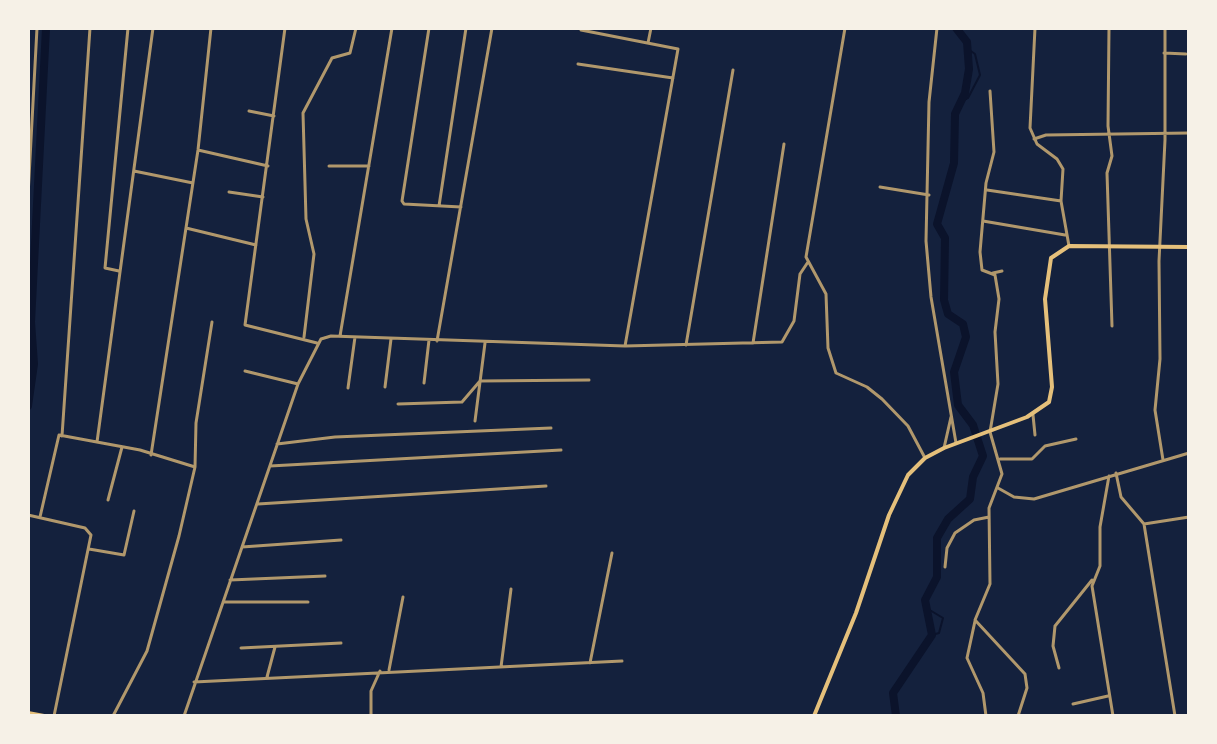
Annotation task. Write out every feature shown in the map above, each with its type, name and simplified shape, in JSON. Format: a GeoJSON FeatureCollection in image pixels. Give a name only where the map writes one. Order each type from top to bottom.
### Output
{"type":"FeatureCollection","features":[{"type":"Feature","properties":{"kind":"main road"},"geometry":{"type":"LineString","coordinates":[[814,716],[856,613],[895,498],[908,475],[925,458],[944,448],[1033,415],[1049,402],[1052,387],[1045,313],[1047,265],[1056,252],[1069,246],[1189,247]]}},
{"type":"Feature","properties":{"kind":"main road"},"geometry":{"type":"LineString","coordinates":[[28,713],[44,716]]}},
{"type":"Feature","properties":{"kind":"street"},"geometry":{"type":"LineString","coordinates":[[28,196],[37,28]]}},
{"type":"Feature","properties":{"kind":"street"},"geometry":{"type":"LineString","coordinates":[[40,517],[50,464],[62,436],[90,28]]}},
{"type":"Feature","properties":{"kind":"street"},"geometry":{"type":"LineString","coordinates":[[119,271],[105,268],[128,28]]}},
{"type":"Feature","properties":{"kind":"street"},"geometry":{"type":"LineString","coordinates":[[97,442],[153,28]]}},
{"type":"Feature","properties":{"kind":"street"},"geometry":{"type":"LineString","coordinates":[[151,455],[198,150],[211,28]]}},
{"type":"Feature","properties":{"kind":"street"},"geometry":{"type":"LineString","coordinates":[[285,28],[245,325],[304,337],[317,343]]}},
{"type":"Feature","properties":{"kind":"street"},"geometry":{"type":"LineString","coordinates":[[304,337],[314,254],[306,219],[303,113],[332,58],[350,53],[356,28]]}},
{"type":"Feature","properties":{"kind":"street"},"geometry":{"type":"LineString","coordinates":[[340,336],[392,28]]}},
{"type":"Feature","properties":{"kind":"street"},"geometry":{"type":"LineString","coordinates":[[429,28],[402,201],[404,204],[463,207]]}},
{"type":"Feature","properties":{"kind":"street"},"geometry":{"type":"LineString","coordinates":[[439,206],[466,28]]}},
{"type":"Feature","properties":{"kind":"street"},"geometry":{"type":"LineString","coordinates":[[437,341],[456,226],[463,207],[492,28]]}},
{"type":"Feature","properties":{"kind":"street"},"geometry":{"type":"LineString","coordinates":[[648,43],[651,28]]}},
{"type":"Feature","properties":{"kind":"street"},"geometry":{"type":"LineString","coordinates":[[845,28],[806,247],[808,262],[826,294],[828,348],[836,373],[867,387],[882,399],[908,426],[925,458]]}},
{"type":"Feature","properties":{"kind":"street"},"geometry":{"type":"LineString","coordinates":[[937,28],[929,102],[926,228],[931,297],[956,443]]}},
{"type":"Feature","properties":{"kind":"street"},"geometry":{"type":"LineString","coordinates":[[1035,28],[1030,128],[1033,139],[1061,163],[1061,201],[1069,246]]}},
{"type":"Feature","properties":{"kind":"street"},"geometry":{"type":"LineString","coordinates":[[1109,28],[1112,156],[1107,173],[1112,326]]}},
{"type":"Feature","properties":{"kind":"street"},"geometry":{"type":"LineString","coordinates":[[1163,460],[1155,410],[1160,359],[1159,247],[1165,28]]}},
{"type":"Feature","properties":{"kind":"street"},"geometry":{"type":"LineString","coordinates":[[581,30],[678,49],[625,346]]}},
{"type":"Feature","properties":{"kind":"street"},"geometry":{"type":"LineString","coordinates":[[1164,53],[1186,54]]}},
{"type":"Feature","properties":{"kind":"street"},"geometry":{"type":"LineString","coordinates":[[578,64],[673,78]]}},
{"type":"Feature","properties":{"kind":"street"},"geometry":{"type":"LineString","coordinates":[[28,66],[36,65]]}},
{"type":"Feature","properties":{"kind":"street"},"geometry":{"type":"LineString","coordinates":[[686,345],[733,70]]}},
{"type":"Feature","properties":{"kind":"street"},"geometry":{"type":"LineString","coordinates":[[990,91],[994,152],[983,221],[981,265],[985,273],[1002,271]]}},
{"type":"Feature","properties":{"kind":"street"},"geometry":{"type":"LineString","coordinates":[[249,111],[274,116]]}},
{"type":"Feature","properties":{"kind":"street"},"geometry":{"type":"LineString","coordinates":[[1033,139],[1046,135],[1189,133]]}},
{"type":"Feature","properties":{"kind":"street"},"geometry":{"type":"LineString","coordinates":[[753,343],[784,144]]}},
{"type":"Feature","properties":{"kind":"street"},"geometry":{"type":"LineString","coordinates":[[198,150],[268,166]]}},
{"type":"Feature","properties":{"kind":"street"},"geometry":{"type":"LineString","coordinates":[[329,166],[369,166]]}},
{"type":"Feature","properties":{"kind":"street"},"geometry":{"type":"LineString","coordinates":[[133,171],[193,183]]}},
{"type":"Feature","properties":{"kind":"street"},"geometry":{"type":"LineString","coordinates":[[880,187],[929,195]]}},
{"type":"Feature","properties":{"kind":"street"},"geometry":{"type":"LineString","coordinates":[[987,190],[1061,201]]}},
{"type":"Feature","properties":{"kind":"street"},"geometry":{"type":"LineString","coordinates":[[229,192],[263,197]]}},
{"type":"Feature","properties":{"kind":"street"},"geometry":{"type":"LineString","coordinates":[[983,221],[1065,235]]}},
{"type":"Feature","properties":{"kind":"street"},"geometry":{"type":"LineString","coordinates":[[185,228],[256,245]]}},
{"type":"Feature","properties":{"kind":"street"},"geometry":{"type":"LineString","coordinates":[[184,716],[298,384],[317,343],[325,336],[625,346],[753,343],[785,339],[796,315],[800,274],[808,262]]}},
{"type":"Feature","properties":{"kind":"street"},"geometry":{"type":"LineString","coordinates":[[986,716],[983,693],[967,658],[975,620],[990,584],[989,517],[1002,474],[990,432],[1000,362],[995,332],[999,299],[993,273]]}},
{"type":"Feature","properties":{"kind":"street"},"geometry":{"type":"LineString","coordinates":[[113,716],[149,644],[195,467],[196,423],[212,322]]}},
{"type":"Feature","properties":{"kind":"street"},"geometry":{"type":"LineString","coordinates":[[348,388],[355,337]]}},
{"type":"Feature","properties":{"kind":"street"},"geometry":{"type":"LineString","coordinates":[[385,387],[392,338]]}},
{"type":"Feature","properties":{"kind":"street"},"geometry":{"type":"LineString","coordinates":[[424,383],[429,340]]}},
{"type":"Feature","properties":{"kind":"street"},"geometry":{"type":"LineString","coordinates":[[475,421],[485,343]]}},
{"type":"Feature","properties":{"kind":"street"},"geometry":{"type":"LineString","coordinates":[[245,371],[298,384]]}},
{"type":"Feature","properties":{"kind":"street"},"geometry":{"type":"LineString","coordinates":[[398,404],[462,402],[480,381],[589,380]]}},
{"type":"Feature","properties":{"kind":"street"},"geometry":{"type":"LineString","coordinates":[[1033,415],[1035,435]]}},
{"type":"Feature","properties":{"kind":"street"},"geometry":{"type":"LineString","coordinates":[[944,448],[951,416]]}},
{"type":"Feature","properties":{"kind":"street"},"geometry":{"type":"LineString","coordinates":[[277,444],[335,437],[551,428]]}},
{"type":"Feature","properties":{"kind":"street"},"geometry":{"type":"LineString","coordinates":[[62,436],[122,447],[195,467]]}},
{"type":"Feature","properties":{"kind":"street"},"geometry":{"type":"LineString","coordinates":[[1000,459],[1032,459],[1045,446],[1076,439]]}},
{"type":"Feature","properties":{"kind":"street"},"geometry":{"type":"LineString","coordinates":[[108,500],[122,447]]}},
{"type":"Feature","properties":{"kind":"street"},"geometry":{"type":"LineString","coordinates":[[270,466],[561,450]]}},
{"type":"Feature","properties":{"kind":"street"},"geometry":{"type":"LineString","coordinates":[[998,488],[1014,497],[1034,499],[1189,453]]}},
{"type":"Feature","properties":{"kind":"street"},"geometry":{"type":"LineString","coordinates":[[1116,473],[1121,497],[1144,524],[1175,716]]}},
{"type":"Feature","properties":{"kind":"street"},"geometry":{"type":"LineString","coordinates":[[1059,668],[1053,646],[1055,626],[1100,566],[1100,527],[1109,476]]}},
{"type":"Feature","properties":{"kind":"street"},"geometry":{"type":"LineString","coordinates":[[258,504],[546,486]]}},
{"type":"Feature","properties":{"kind":"street"},"geometry":{"type":"LineString","coordinates":[[89,549],[124,555],[134,511]]}},
{"type":"Feature","properties":{"kind":"street"},"geometry":{"type":"LineString","coordinates":[[28,515],[85,528],[91,535],[54,716]]}},
{"type":"Feature","properties":{"kind":"street"},"geometry":{"type":"LineString","coordinates":[[945,567],[947,548],[955,533],[974,520],[989,517]]}},
{"type":"Feature","properties":{"kind":"street"},"geometry":{"type":"LineString","coordinates":[[1144,524],[1189,517]]}},
{"type":"Feature","properties":{"kind":"street"},"geometry":{"type":"LineString","coordinates":[[242,547],[341,540]]}},
{"type":"Feature","properties":{"kind":"street"},"geometry":{"type":"LineString","coordinates":[[590,663],[612,553]]}},
{"type":"Feature","properties":{"kind":"street"},"geometry":{"type":"LineString","coordinates":[[230,580],[325,576]]}},
{"type":"Feature","properties":{"kind":"street"},"geometry":{"type":"LineString","coordinates":[[1092,580],[1113,716]]}},
{"type":"Feature","properties":{"kind":"street"},"geometry":{"type":"LineString","coordinates":[[501,667],[511,589]]}},
{"type":"Feature","properties":{"kind":"street"},"geometry":{"type":"LineString","coordinates":[[389,670],[403,597]]}},
{"type":"Feature","properties":{"kind":"street"},"geometry":{"type":"LineString","coordinates":[[223,602],[308,602]]}},
{"type":"Feature","properties":{"kind":"street"},"geometry":{"type":"LineString","coordinates":[[975,620],[1025,674],[1027,688],[1018,716]]}},
{"type":"Feature","properties":{"kind":"street"},"geometry":{"type":"LineString","coordinates":[[241,648],[341,643]]}},
{"type":"Feature","properties":{"kind":"street"},"geometry":{"type":"LineString","coordinates":[[267,677],[275,647]]}},
{"type":"Feature","properties":{"kind":"street"},"geometry":{"type":"LineString","coordinates":[[194,682],[389,670],[622,661]]}},
{"type":"Feature","properties":{"kind":"street"},"geometry":{"type":"LineString","coordinates":[[371,716],[371,691],[380,671]]}},
{"type":"Feature","properties":{"kind":"street"},"geometry":{"type":"LineString","coordinates":[[1073,704],[1109,696]]}},
{"type":"Feature","properties":{"kind":"waterway"},"geometry":{"type":"LineString","coordinates":[[28,406],[34,364],[31,322],[46,28]]}},
{"type":"Feature","properties":{"kind":"waterway"},"geometry":{"type":"LineString","coordinates":[[896,716],[893,693],[932,635],[925,600],[937,577],[937,538],[948,519],[970,499],[973,477],[983,456],[973,425],[958,405],[954,372],[966,337],[963,324],[948,314],[944,300],[945,238],[937,224],[954,163],[955,114],[965,93],[969,69],[967,42],[956,28]]}},
{"type":"Feature","properties":{"kind":"waterway"},"geometry":{"type":"LineString","coordinates":[[961,102],[968,98],[980,75],[975,54],[968,49]]}},
{"type":"Feature","properties":{"kind":"waterway"},"geometry":{"type":"LineString","coordinates":[[928,609],[943,618],[939,633],[932,635]]}}]}
